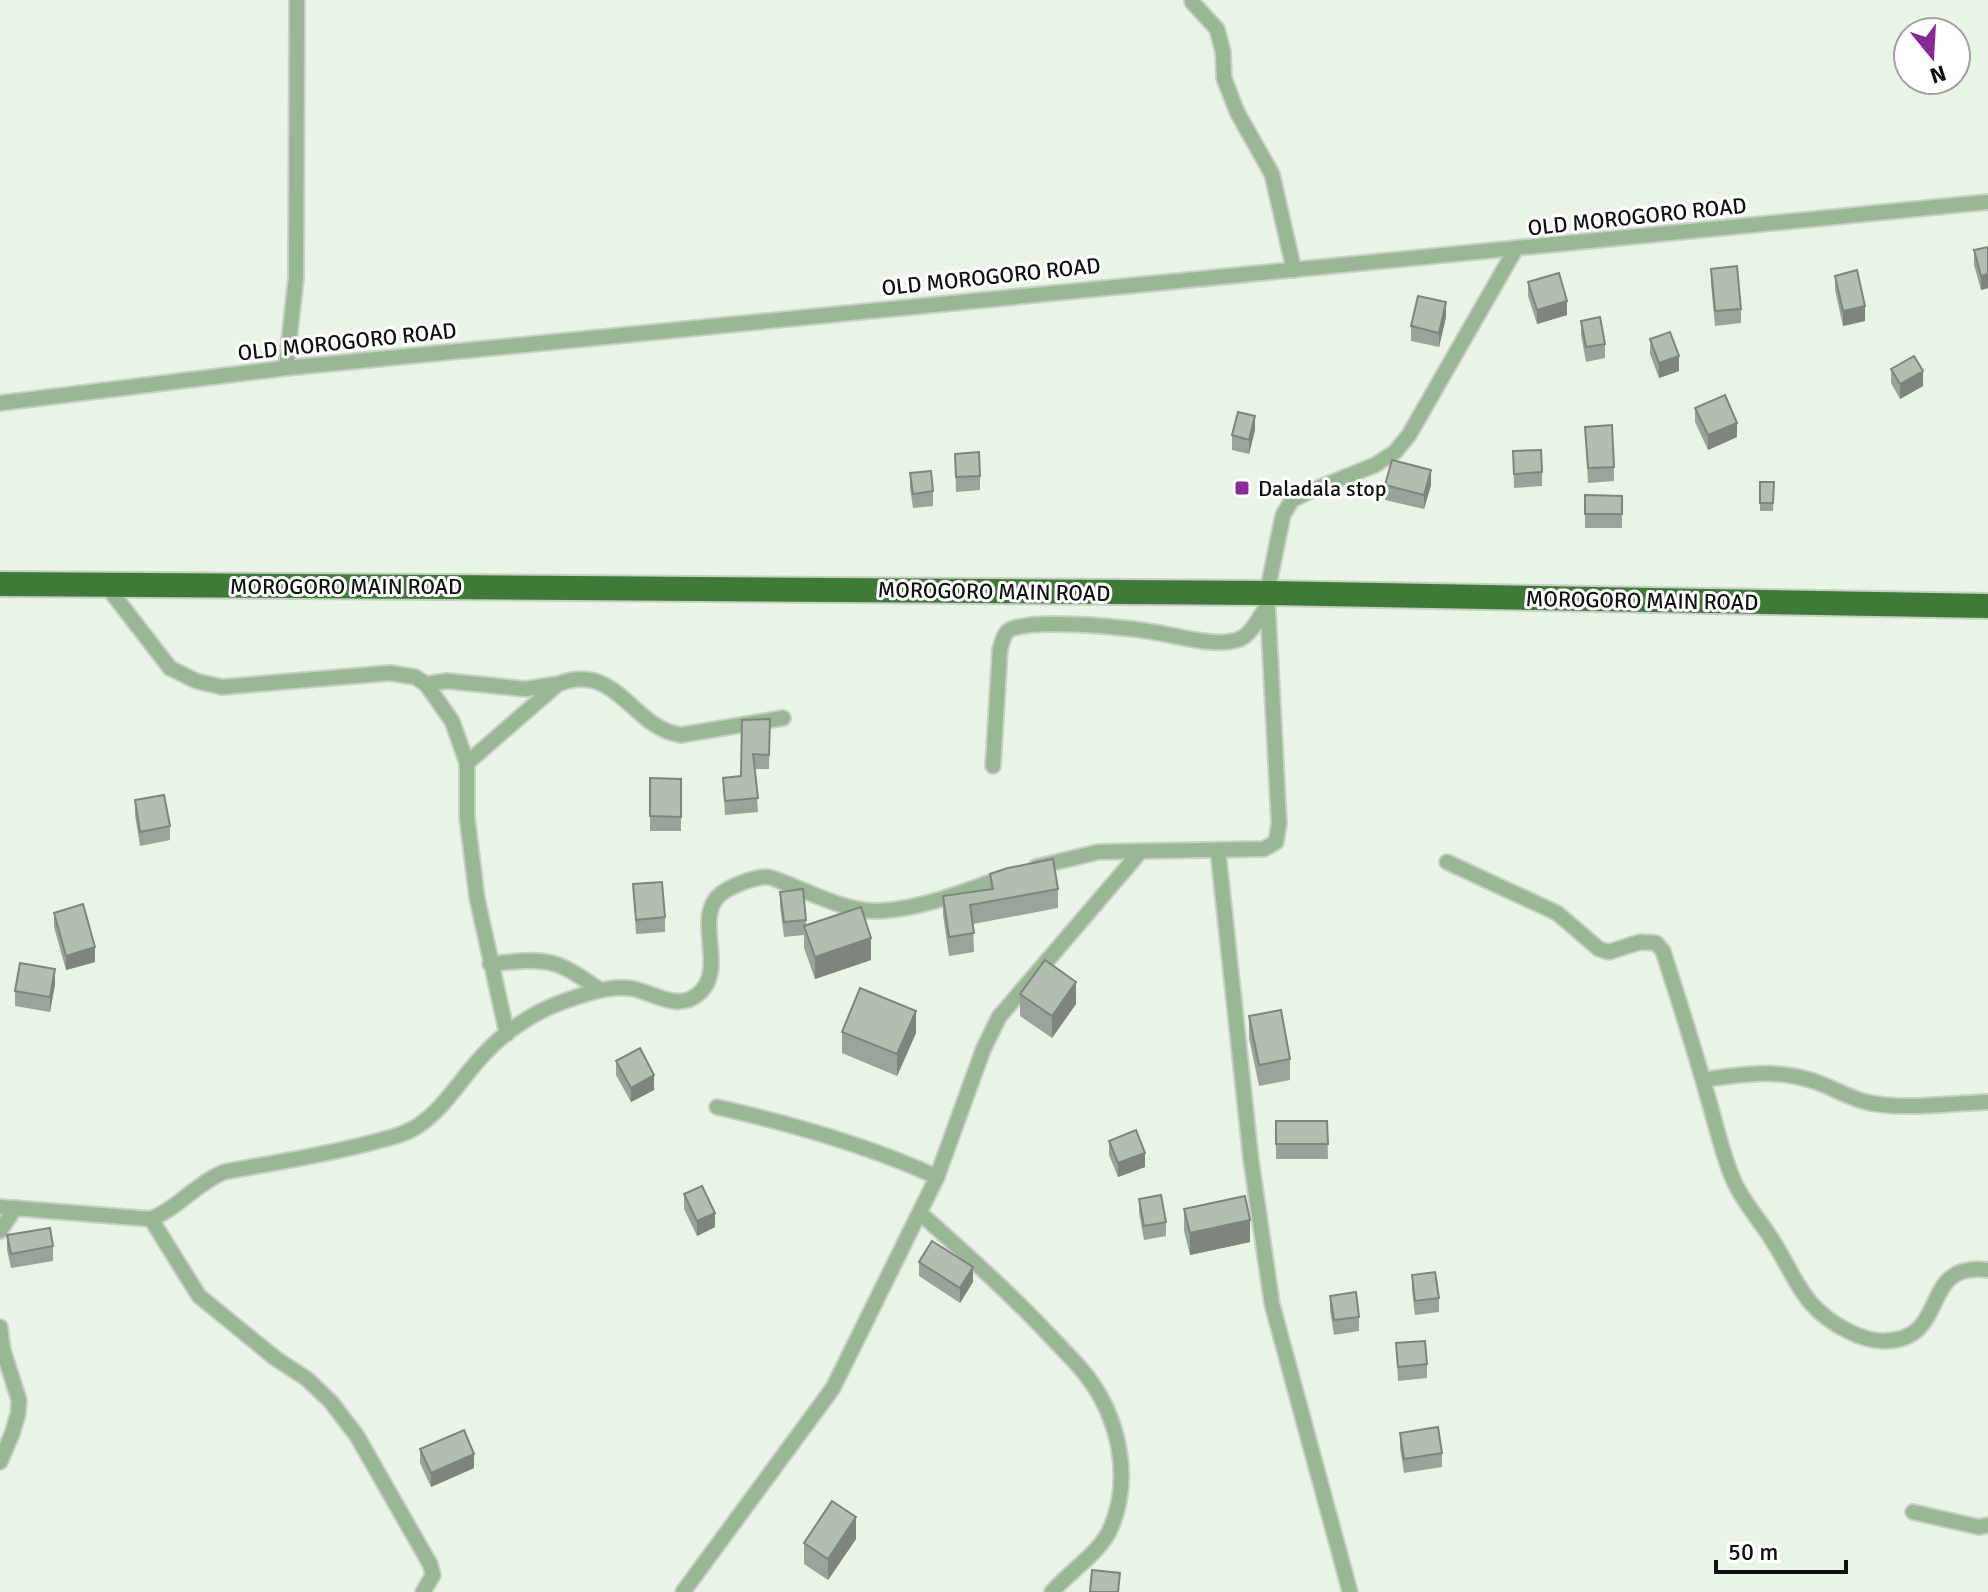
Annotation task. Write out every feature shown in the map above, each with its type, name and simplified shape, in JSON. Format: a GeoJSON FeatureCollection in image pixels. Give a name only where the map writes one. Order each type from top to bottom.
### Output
{"type":"FeatureCollection","features":[{"type":"Feature","properties":{"kind":"highway","name":"MOROGORO MAIN ROAD"},"geometry":{"type":"LineString","coordinates":[[0,584],[1988,606]]}},
{"type":"Feature","properties":{"kind":"street"},"geometry":{"type":"LineString","coordinates":[[286,368],[296,278],[297,0]]}},
{"type":"Feature","properties":{"kind":"street"},"geometry":{"type":"LineString","coordinates":[[1192,2],[1217,29],[1223,52],[1224,78],[1237,112],[1272,174],[1294,270]]}},
{"type":"Feature","properties":{"kind":"street","name":"OLD MOROGORO ROAD"},"geometry":{"type":"LineString","coordinates":[[0,403],[286,368],[1988,202]]}},
{"type":"Feature","properties":{"kind":"street"},"geometry":{"type":"LineString","coordinates":[[0,1231],[8,1207],[151,1219],[224,1172],[323,1155],[397,1136],[441,1107],[487,1050],[554,1005],[600,990],[628,988],[670,1001],[685,1001],[699,994],[709,976],[711,945],[708,922],[711,903],[725,890],[766,876],[836,903],[872,911],[902,909],[1032,868],[1098,852],[1264,849],[1276,842],[1279,823],[1267,600],[1283,515],[1292,500],[1375,465],[1395,452],[1409,435],[1515,250]]}},
{"type":"Feature","properties":{"kind":"street"},"geometry":{"type":"LineString","coordinates":[[105,584],[170,668],[196,681],[222,687],[390,673],[415,677],[426,684],[452,721],[467,763],[470,843],[477,898],[507,1034]]}},
{"type":"Feature","properties":{"kind":"street"},"geometry":{"type":"LineString","coordinates":[[993,766],[1000,649],[1006,633],[1015,627],[1083,625],[1150,631],[1214,642],[1233,641],[1245,636],[1267,600]]}},
{"type":"Feature","properties":{"kind":"street"},"geometry":{"type":"LineString","coordinates":[[426,684],[447,681],[526,689],[568,680],[602,682],[670,734],[681,735],[783,718]]}},
{"type":"Feature","properties":{"kind":"street"},"geometry":{"type":"LineString","coordinates":[[467,763],[558,684]]}},
{"type":"Feature","properties":{"kind":"street"},"geometry":{"type":"LineString","coordinates":[[683,1592],[833,1388],[937,1177],[983,1050],[999,1017],[1141,851]]}},
{"type":"Feature","properties":{"kind":"street"},"geometry":{"type":"LineString","coordinates":[[1218,851],[1251,1160],[1272,1304],[1350,1592]]}},
{"type":"Feature","properties":{"kind":"street"},"geometry":{"type":"LineString","coordinates":[[1447,862],[1557,913],[1599,949],[1609,952],[1640,942],[1656,943],[1663,951],[1733,1179],[1802,1293],[1827,1321],[1855,1335],[1881,1341],[1898,1339],[1914,1333],[1923,1325],[1949,1277],[1959,1270],[1988,1270]]}},
{"type":"Feature","properties":{"kind":"street"},"geometry":{"type":"LineString","coordinates":[[490,964],[552,961],[567,967],[600,990]]}},
{"type":"Feature","properties":{"kind":"street"},"geometry":{"type":"LineString","coordinates":[[1703,1080],[1761,1072],[1780,1073],[1818,1083],[1868,1103],[1988,1102]]}},
{"type":"Feature","properties":{"kind":"street"},"geometry":{"type":"LineString","coordinates":[[717,1107],[775,1120],[890,1155],[937,1177]]}},
{"type":"Feature","properties":{"kind":"street"},"geometry":{"type":"LineString","coordinates":[[920,1213],[1013,1297],[1086,1375],[1103,1403],[1117,1438],[1122,1464],[1112,1525],[1102,1543],[1052,1592]]}},
{"type":"Feature","properties":{"kind":"street"},"geometry":{"type":"LineString","coordinates":[[151,1219],[199,1296],[275,1358],[307,1379],[331,1402],[357,1436],[430,1564],[433,1575],[423,1592]]}},
{"type":"Feature","properties":{"kind":"street"},"geometry":{"type":"LineString","coordinates":[[0,1327],[3,1350],[19,1400],[12,1434],[0,1462]]}},
{"type":"Feature","properties":{"kind":"street"},"geometry":{"type":"LineString","coordinates":[[1913,1512],[1968,1525],[1988,1525]]}},
{"type":"Feature","properties":{"kind":"building"},"geometry":{"type":"Polygon","coordinates":[[[1988,247],[1988,274],[1981,276],[1974,250],[1988,247]]]}},
{"type":"Feature","properties":{"kind":"building"},"geometry":{"type":"Polygon","coordinates":[[[1737,266],[1741,309],[1715,311],[1711,269],[1737,266]]]}},
{"type":"Feature","properties":{"kind":"building"},"geometry":{"type":"Polygon","coordinates":[[[1857,270],[1865,306],[1843,311],[1835,276],[1857,270]]]}},
{"type":"Feature","properties":{"kind":"building"},"geometry":{"type":"Polygon","coordinates":[[[1559,273],[1567,301],[1537,310],[1528,282],[1559,273]]]}},
{"type":"Feature","properties":{"kind":"building"},"geometry":{"type":"Polygon","coordinates":[[[1418,296],[1446,302],[1439,333],[1411,326],[1418,296]]]}},
{"type":"Feature","properties":{"kind":"building"},"geometry":{"type":"Polygon","coordinates":[[[1600,317],[1605,344],[1586,347],[1581,321],[1600,317]]]}},
{"type":"Feature","properties":{"kind":"building"},"geometry":{"type":"Polygon","coordinates":[[[1670,332],[1679,356],[1659,363],[1650,339],[1670,332]]]}},
{"type":"Feature","properties":{"kind":"building"},"geometry":{"type":"Polygon","coordinates":[[[1914,356],[1923,371],[1900,384],[1891,369],[1914,356]]]}},
{"type":"Feature","properties":{"kind":"building"},"geometry":{"type":"Polygon","coordinates":[[[1725,395],[1737,423],[1708,435],[1695,408],[1725,395]]]}},
{"type":"Feature","properties":{"kind":"building"},"geometry":{"type":"Polygon","coordinates":[[[1238,412],[1255,416],[1249,440],[1232,435],[1238,412]]]}},
{"type":"Feature","properties":{"kind":"building"},"geometry":{"type":"Polygon","coordinates":[[[1612,425],[1614,467],[1588,468],[1585,427],[1612,425]]]}},
{"type":"Feature","properties":{"kind":"building"},"geometry":{"type":"Polygon","coordinates":[[[1541,450],[1542,472],[1514,474],[1513,451],[1541,450]]]}},
{"type":"Feature","properties":{"kind":"building"},"geometry":{"type":"Polygon","coordinates":[[[979,452],[980,476],[956,477],[955,454],[979,452]]]}},
{"type":"Feature","properties":{"kind":"building"},"geometry":{"type":"Polygon","coordinates":[[[1392,460],[1431,470],[1424,495],[1385,485],[1392,460]]]}},
{"type":"Feature","properties":{"kind":"building"},"geometry":{"type":"Polygon","coordinates":[[[931,471],[933,491],[913,494],[910,473],[931,471]]]}},
{"type":"Feature","properties":{"kind":"building"},"geometry":{"type":"Polygon","coordinates":[[[1760,482],[1774,482],[1773,503],[1760,503],[1760,482]]]}},
{"type":"Feature","properties":{"kind":"building"},"geometry":{"type":"Polygon","coordinates":[[[1585,495],[1622,496],[1622,514],[1585,514],[1585,495]]]}},
{"type":"Feature","properties":{"kind":"building"},"geometry":{"type":"Polygon","coordinates":[[[770,719],[769,755],[753,754],[758,798],[725,801],[723,778],[741,776],[742,720],[770,719]]]}},
{"type":"Feature","properties":{"kind":"building"},"geometry":{"type":"Polygon","coordinates":[[[650,778],[681,779],[681,817],[650,816],[650,778]]]}},
{"type":"Feature","properties":{"kind":"building"},"geometry":{"type":"Polygon","coordinates":[[[164,795],[170,826],[140,832],[135,800],[164,795]]]}},
{"type":"Feature","properties":{"kind":"building"},"geometry":{"type":"Polygon","coordinates":[[[1053,859],[1058,889],[970,905],[974,933],[949,937],[943,896],[993,889],[990,874],[1053,859]]]}},
{"type":"Feature","properties":{"kind":"building"},"geometry":{"type":"Polygon","coordinates":[[[662,882],[665,917],[636,920],[633,884],[662,882]]]}},
{"type":"Feature","properties":{"kind":"building"},"geometry":{"type":"Polygon","coordinates":[[[803,889],[806,920],[784,922],[780,892],[803,889]]]}},
{"type":"Feature","properties":{"kind":"building"},"geometry":{"type":"Polygon","coordinates":[[[83,904],[95,947],[66,956],[54,913],[83,904]]]}},
{"type":"Feature","properties":{"kind":"building"},"geometry":{"type":"Polygon","coordinates":[[[861,907],[871,938],[815,957],[804,926],[861,907]]]}},
{"type":"Feature","properties":{"kind":"building"},"geometry":{"type":"Polygon","coordinates":[[[1045,960],[1076,982],[1052,1016],[1020,994],[1045,960]]]}},
{"type":"Feature","properties":{"kind":"building"},"geometry":{"type":"Polygon","coordinates":[[[20,963],[55,969],[50,997],[15,991],[20,963]]]}},
{"type":"Feature","properties":{"kind":"building"},"geometry":{"type":"Polygon","coordinates":[[[860,988],[916,1011],[897,1054],[842,1032],[860,988]]]}},
{"type":"Feature","properties":{"kind":"building"},"geometry":{"type":"Polygon","coordinates":[[[1281,1010],[1290,1059],[1259,1065],[1249,1016],[1281,1010]]]}},
{"type":"Feature","properties":{"kind":"building"},"geometry":{"type":"Polygon","coordinates":[[[640,1048],[654,1075],[631,1088],[616,1061],[640,1048]]]}},
{"type":"Feature","properties":{"kind":"building"},"geometry":{"type":"Polygon","coordinates":[[[1276,1121],[1327,1121],[1328,1144],[1276,1144],[1276,1121]]]}},
{"type":"Feature","properties":{"kind":"building"},"geometry":{"type":"Polygon","coordinates":[[[1136,1130],[1145,1153],[1118,1163],[1109,1141],[1136,1130]]]}},
{"type":"Feature","properties":{"kind":"building"},"geometry":{"type":"Polygon","coordinates":[[[702,1186],[715,1213],[697,1221],[684,1194],[702,1186]]]}},
{"type":"Feature","properties":{"kind":"building"},"geometry":{"type":"Polygon","coordinates":[[[1161,1195],[1166,1222],[1144,1226],[1139,1199],[1161,1195]]]}},
{"type":"Feature","properties":{"kind":"building"},"geometry":{"type":"Polygon","coordinates":[[[1245,1196],[1250,1220],[1190,1233],[1184,1209],[1245,1196]]]}},
{"type":"Feature","properties":{"kind":"building"},"geometry":{"type":"Polygon","coordinates":[[[50,1228],[53,1246],[11,1254],[7,1235],[50,1228]]]}},
{"type":"Feature","properties":{"kind":"building"},"geometry":{"type":"Polygon","coordinates":[[[932,1241],[973,1267],[960,1288],[919,1262],[932,1241]]]}},
{"type":"Feature","properties":{"kind":"building"},"geometry":{"type":"Polygon","coordinates":[[[1435,1272],[1439,1298],[1415,1301],[1412,1275],[1435,1272]]]}},
{"type":"Feature","properties":{"kind":"building"},"geometry":{"type":"Polygon","coordinates":[[[1356,1292],[1359,1317],[1334,1320],[1330,1296],[1356,1292]]]}},
{"type":"Feature","properties":{"kind":"building"},"geometry":{"type":"Polygon","coordinates":[[[1425,1341],[1427,1364],[1398,1367],[1396,1343],[1425,1341]]]}},
{"type":"Feature","properties":{"kind":"building"},"geometry":{"type":"Polygon","coordinates":[[[1438,1427],[1442,1453],[1404,1459],[1400,1433],[1438,1427]]]}},
{"type":"Feature","properties":{"kind":"building"},"geometry":{"type":"Polygon","coordinates":[[[464,1430],[474,1454],[431,1473],[420,1449],[464,1430]]]}},
{"type":"Feature","properties":{"kind":"building"},"geometry":{"type":"Polygon","coordinates":[[[832,1501],[856,1517],[828,1559],[804,1543],[832,1501]]]}},
{"type":"Feature","properties":{"kind":"building"},"geometry":{"type":"Polygon","coordinates":[[[1092,1570],[1120,1573],[1118,1592],[1090,1592],[1092,1570]]]}},
{"type":"Feature","properties":{"kind":"place","name":"Daladala stop"},"geometry":{"type":"Point","coordinates":[1242,488]}}]}
